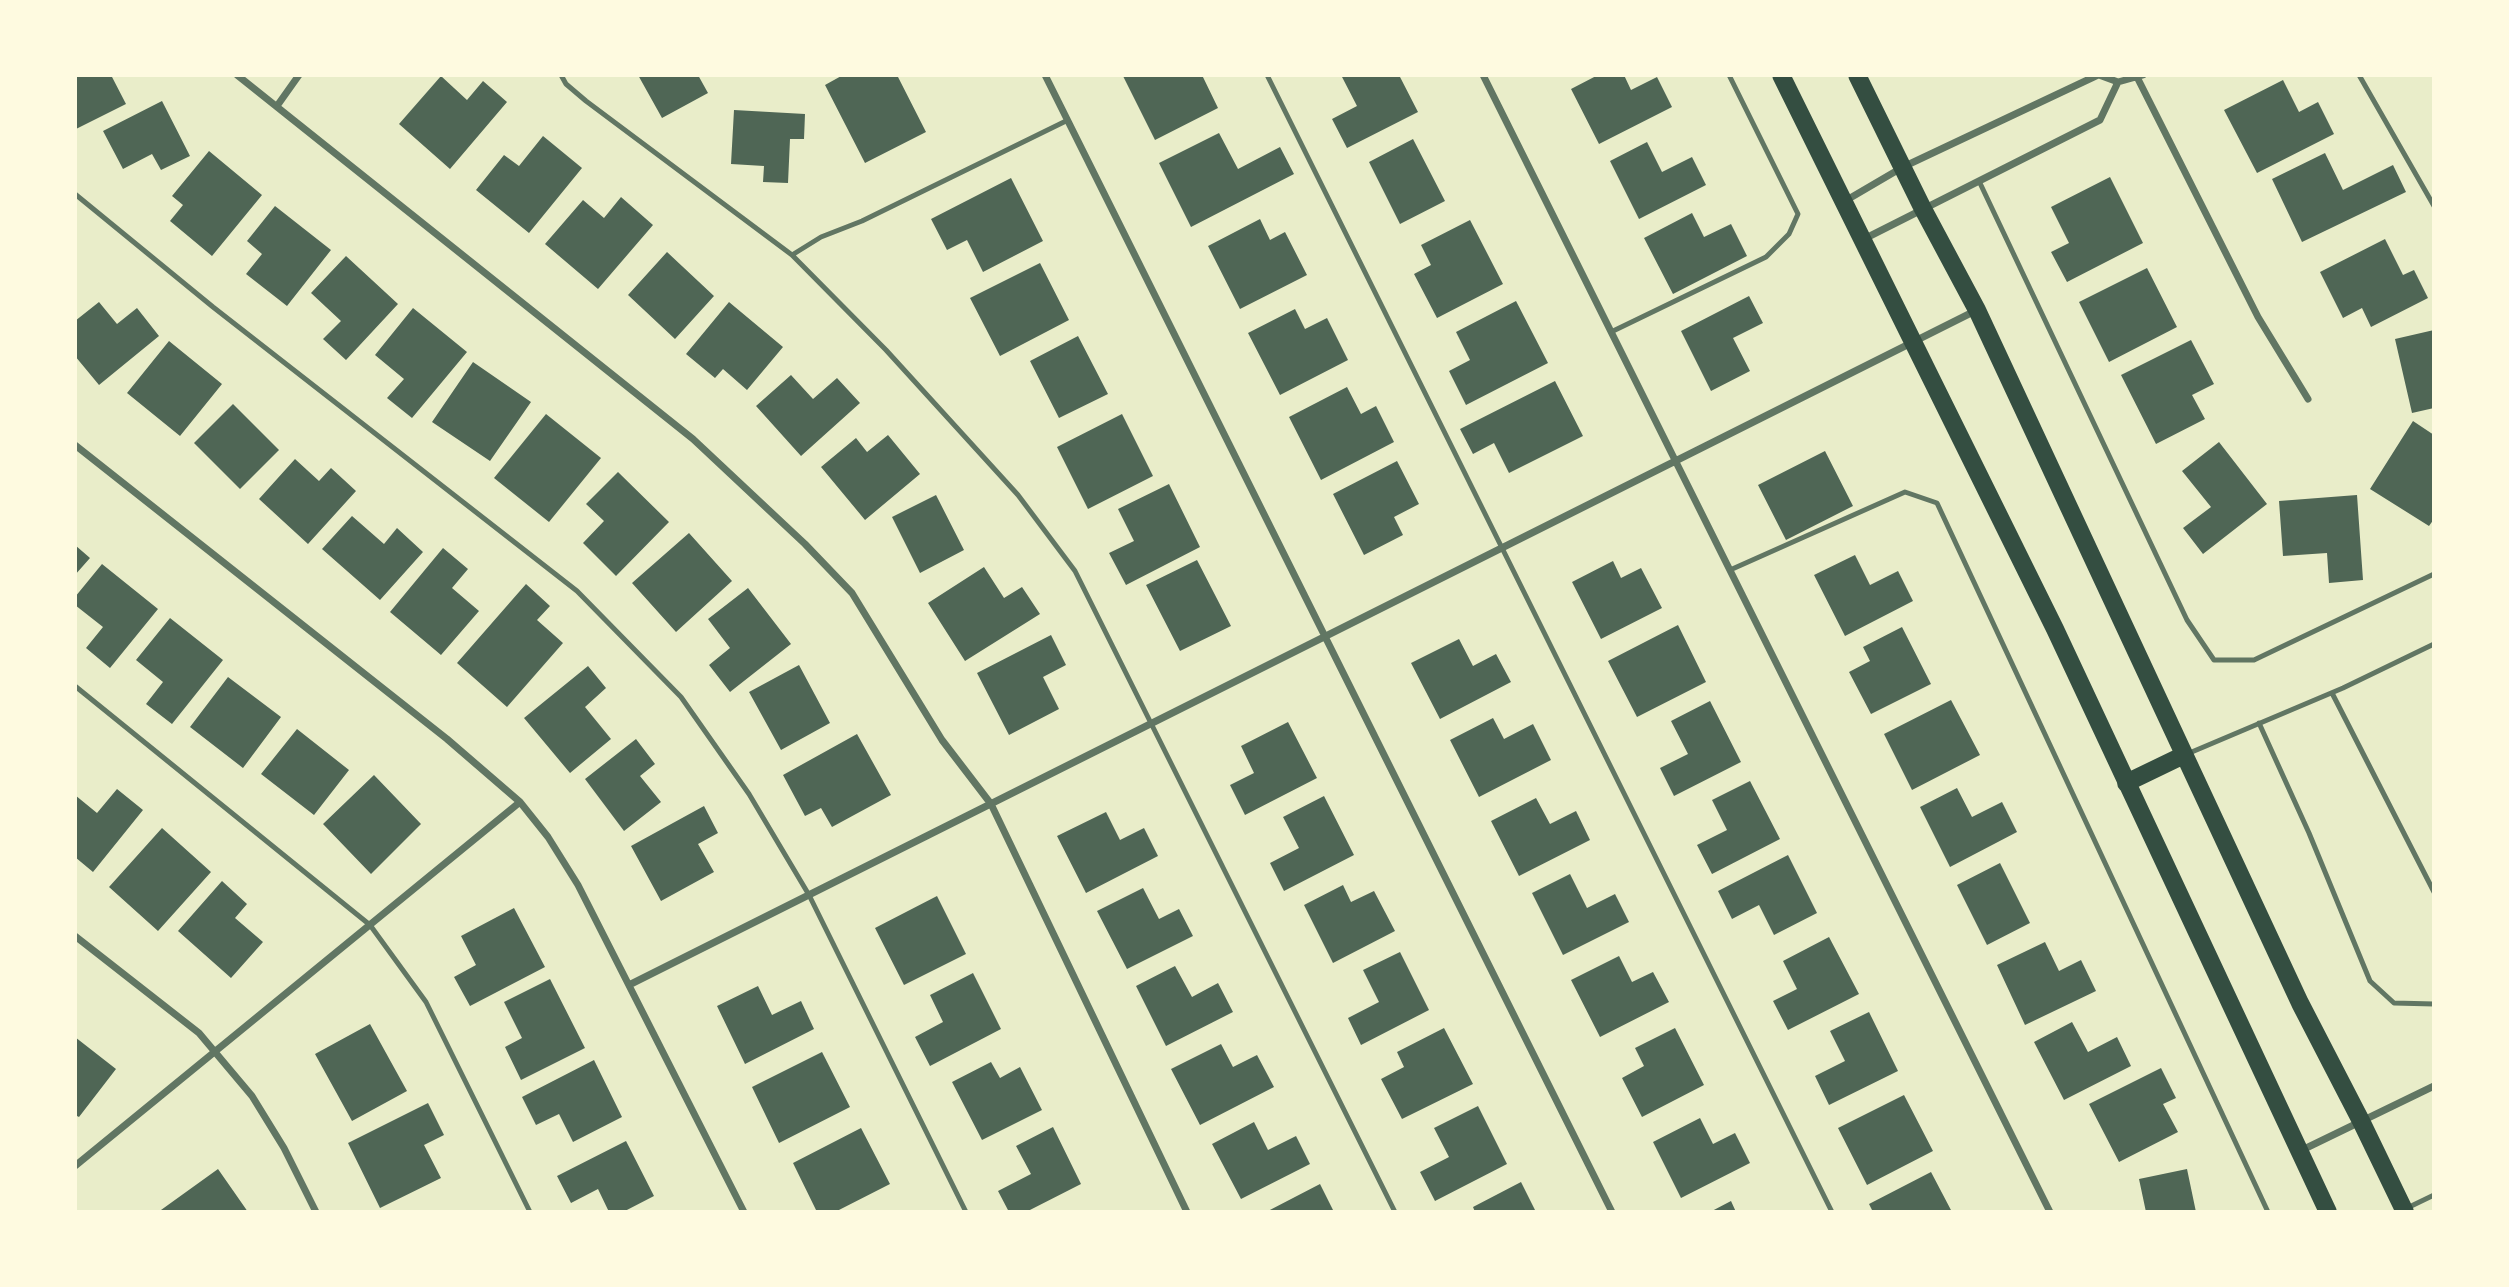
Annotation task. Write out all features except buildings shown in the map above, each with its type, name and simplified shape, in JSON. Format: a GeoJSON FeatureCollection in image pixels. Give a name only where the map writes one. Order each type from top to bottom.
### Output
{"type":"FeatureCollection","features":[{"type":"Feature","properties":{"kind":"main road"},"geometry":{"type":"LineString","coordinates":[[1781,75],[2055,629],[2328,1212]]}},
{"type":"Feature","properties":{"kind":"main road"},"geometry":{"type":"LineString","coordinates":[[1857,75],[1923,209],[1977,310],[2300,1003],[2404,1211]]}},
{"type":"Feature","properties":{"kind":"main road"},"geometry":{"type":"LineString","coordinates":[[2126,783],[2184,755]]}},
{"type":"Feature","properties":{"kind":"street"},"geometry":{"type":"LineString","coordinates":[[237,75],[693,439],[805,544],[852,593],[942,740],[991,804],[1187,1212]]}},
{"type":"Feature","properties":{"kind":"street"},"geometry":{"type":"LineString","coordinates":[[277,106],[299,75]]}},
{"type":"Feature","properties":{"kind":"street"},"geometry":{"type":"LineString","coordinates":[[1045,75],[1612,1212]]}},
{"type":"Feature","properties":{"kind":"street"},"geometry":{"type":"LineString","coordinates":[[1483,75],[2050,1212]]}},
{"type":"Feature","properties":{"kind":"street"},"geometry":{"type":"LineString","coordinates":[[1844,201],[1903,167],[2099,75],[2118,82],[2139,76],[2258,317],[2308,398]]}},
{"type":"Feature","properties":{"kind":"street"},"geometry":{"type":"LineString","coordinates":[[1863,240],[2100,120],[2118,82]]}},
{"type":"Feature","properties":{"kind":"street"},"geometry":{"type":"LineString","coordinates":[[629,985],[1977,310]]}},
{"type":"Feature","properties":{"kind":"street"},"geometry":{"type":"LineString","coordinates":[[75,445],[436,731],[520,802],[548,837],[578,885],[744,1212]]}},
{"type":"Feature","properties":{"kind":"street"},"geometry":{"type":"LineString","coordinates":[[75,1167],[520,802]]}},
{"type":"Feature","properties":{"kind":"street"},"geometry":{"type":"LineString","coordinates":[[75,936],[199,1034],[252,1096],[284,1148],[316,1212]]}},
{"type":"Feature","properties":{"kind":"street"},"geometry":{"type":"LineString","coordinates":[[2300,1151],[2434,1086]]}},
{"type":"Feature","properties":{"kind":"lane"},"geometry":{"type":"LineString","coordinates":[[561,75],[566,84],[586,101],[792,255],[886,350],[1018,495],[1075,571],[1395,1212]]}},
{"type":"Feature","properties":{"kind":"lane"},"geometry":{"type":"LineString","coordinates":[[1266,75],[1832,1212]]}},
{"type":"Feature","properties":{"kind":"lane"},"geometry":{"type":"LineString","coordinates":[[1611,332],[1766,257],[1789,234],[1798,214],[1729,75]]}},
{"type":"Feature","properties":{"kind":"lane"},"geometry":{"type":"LineString","coordinates":[[2359,75],[2434,206]]}},
{"type":"Feature","properties":{"kind":"lane"},"geometry":{"type":"LineString","coordinates":[[792,255],[821,237],[862,221],[1068,120]]}},
{"type":"Feature","properties":{"kind":"lane"},"geometry":{"type":"LineString","coordinates":[[1979,180],[2187,620],[2214,660],[2254,660],[2434,574]]}},
{"type":"Feature","properties":{"kind":"lane"},"geometry":{"type":"LineString","coordinates":[[75,194],[214,307],[577,591],[681,697],[749,794],[809,895],[966,1212]]}},
{"type":"Feature","properties":{"kind":"lane"},"geometry":{"type":"LineString","coordinates":[[1730,570],[1905,492],[1937,503],[2268,1212]]}},
{"type":"Feature","properties":{"kind":"lane"},"geometry":{"type":"LineString","coordinates":[[2184,755],[2332,693],[2434,644]]}},
{"type":"Feature","properties":{"kind":"lane"},"geometry":{"type":"LineString","coordinates":[[75,686],[370,925],[426,1002],[530,1212]]}},
{"type":"Feature","properties":{"kind":"lane"},"geometry":{"type":"LineString","coordinates":[[2332,693],[2434,892]]}},
{"type":"Feature","properties":{"kind":"lane"},"geometry":{"type":"LineString","coordinates":[[2259,723],[2309,833],[2370,981],[2394,1003],[2434,1004]]}},
{"type":"Feature","properties":{"kind":"lane"},"geometry":{"type":"LineString","coordinates":[[2404,1211],[2434,1195]]}}]}
